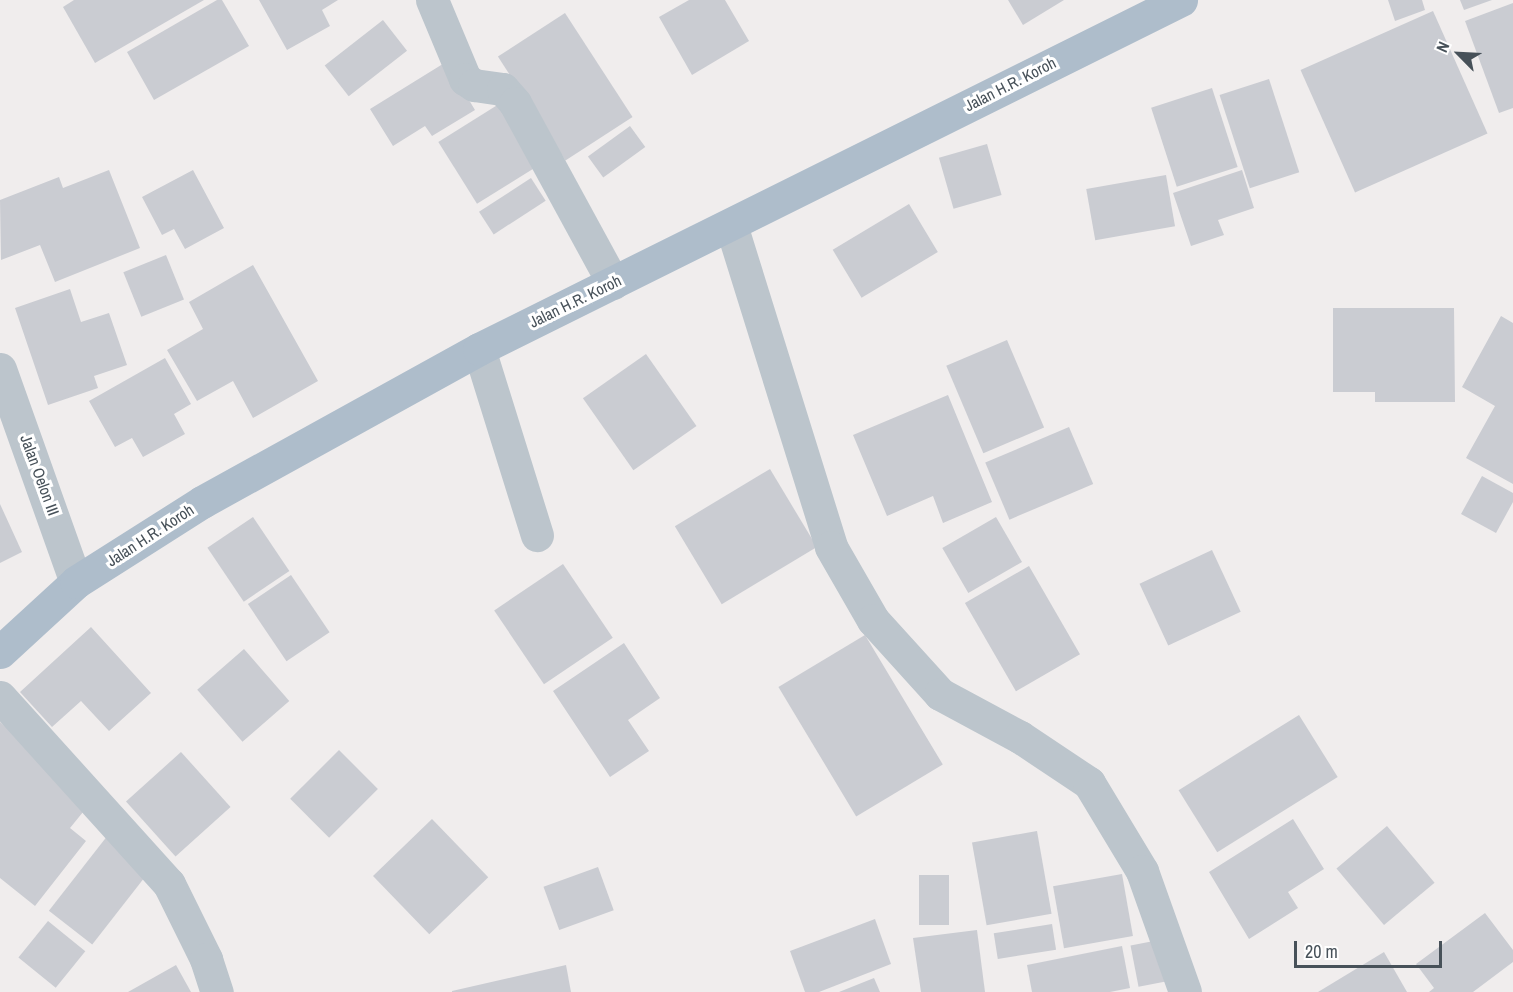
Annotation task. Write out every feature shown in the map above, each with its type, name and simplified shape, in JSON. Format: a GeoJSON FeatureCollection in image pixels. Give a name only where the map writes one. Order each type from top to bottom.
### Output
{"type":"FeatureCollection","features":[{"type":"Feature","properties":{"kind":"main road","name":"Jalan H.R. Koroh"},"geometry":{"type":"LineString","coordinates":[[0,652],[76,582],[202,502],[479,349],[1181,0]]}},
{"type":"Feature","properties":{"kind":"street"},"geometry":{"type":"LineString","coordinates":[[432,0],[465,79],[474,85],[503,89],[515,103],[613,283]]}},
{"type":"Feature","properties":{"kind":"street"},"geometry":{"type":"LineString","coordinates":[[731,225],[831,546],[873,620],[940,694],[1020,737],[1089,783],[1142,872],[1185,992]]}},
{"type":"Feature","properties":{"kind":"street"},"geometry":{"type":"LineString","coordinates":[[479,349],[537,535]]}},
{"type":"Feature","properties":{"kind":"street","name":"Jalan Oelon III"},"geometry":{"type":"LineString","coordinates":[[0,369],[76,582]]}},
{"type":"Feature","properties":{"kind":"street"},"geometry":{"type":"LineString","coordinates":[[0,697],[169,884],[206,959],[217,992]]}},
{"type":"Feature","properties":{"kind":"building"},"geometry":{"type":"Polygon","coordinates":[[[74,0],[204,0],[95,63],[63,7],[74,0]]]}},
{"type":"Feature","properties":{"kind":"building"},"geometry":{"type":"Polygon","coordinates":[[[217,0],[222,0],[249,46],[154,100],[127,52],[217,0]]]}},
{"type":"Feature","properties":{"kind":"building"},"geometry":{"type":"Polygon","coordinates":[[[259,0],[338,0],[322,10],[330,26],[287,50],[259,0]]]}},
{"type":"Feature","properties":{"kind":"building"},"geometry":{"type":"Polygon","coordinates":[[[689,0],[725,0],[749,41],[692,75],[659,17],[689,0]]]}},
{"type":"Feature","properties":{"kind":"building"},"geometry":{"type":"Polygon","coordinates":[[[1008,0],[1064,0],[1023,25],[1008,0]]]}},
{"type":"Feature","properties":{"kind":"building"},"geometry":{"type":"Polygon","coordinates":[[[1388,0],[1422,0],[1425,10],[1395,21],[1388,0]]]}},
{"type":"Feature","properties":{"kind":"building"},"geometry":{"type":"Polygon","coordinates":[[[1460,0],[1492,0],[1464,10],[1460,0]]]}},
{"type":"Feature","properties":{"kind":"building"},"geometry":{"type":"Polygon","coordinates":[[[1513,3],[1513,108],[1499,113],[1465,21],[1513,3]]]}},
{"type":"Feature","properties":{"kind":"building"},"geometry":{"type":"Polygon","coordinates":[[[1433,11],[1488,133],[1355,192],[1301,70],[1433,11]]]}},
{"type":"Feature","properties":{"kind":"building"},"geometry":{"type":"Polygon","coordinates":[[[565,13],[633,117],[565,161],[498,57],[565,13]]]}},
{"type":"Feature","properties":{"kind":"building"},"geometry":{"type":"Polygon","coordinates":[[[383,20],[407,51],[349,96],[325,66],[383,20]]]}},
{"type":"Feature","properties":{"kind":"building"},"geometry":{"type":"Polygon","coordinates":[[[446,62],[475,110],[432,136],[425,126],[393,146],[370,109],[446,62]]]}},
{"type":"Feature","properties":{"kind":"building"},"geometry":{"type":"Polygon","coordinates":[[[1269,79],[1299,172],[1250,188],[1220,95],[1269,79]]]}},
{"type":"Feature","properties":{"kind":"building"},"geometry":{"type":"Polygon","coordinates":[[[1212,88],[1238,167],[1177,187],[1151,108],[1212,88]]]}},
{"type":"Feature","properties":{"kind":"building"},"geometry":{"type":"Polygon","coordinates":[[[507,99],[546,161],[477,204],[438,142],[507,99]]]}},
{"type":"Feature","properties":{"kind":"building"},"geometry":{"type":"Polygon","coordinates":[[[630,126],[645,147],[603,178],[588,157],[630,126]]]}},
{"type":"Feature","properties":{"kind":"building"},"geometry":{"type":"Polygon","coordinates":[[[987,144],[1002,195],[954,209],[939,158],[987,144]]]}},
{"type":"Feature","properties":{"kind":"building"},"geometry":{"type":"Polygon","coordinates":[[[109,170],[140,248],[55,282],[40,245],[1,260],[0,200],[59,177],[63,188],[109,170]]]}},
{"type":"Feature","properties":{"kind":"building"},"geometry":{"type":"Polygon","coordinates":[[[193,170],[224,228],[185,249],[174,229],[162,235],[142,197],[193,170]]]}},
{"type":"Feature","properties":{"kind":"building"},"geometry":{"type":"Polygon","coordinates":[[[1242,170],[1254,208],[1218,220],[1224,235],[1191,246],[1173,193],[1242,170]]]}},
{"type":"Feature","properties":{"kind":"building"},"geometry":{"type":"Polygon","coordinates":[[[1166,175],[1175,226],[1095,240],[1086,189],[1166,175]]]}},
{"type":"Feature","properties":{"kind":"building"},"geometry":{"type":"Polygon","coordinates":[[[531,178],[546,201],[494,234],[479,212],[531,178]]]}},
{"type":"Feature","properties":{"kind":"building"},"geometry":{"type":"Polygon","coordinates":[[[909,204],[938,252],[862,298],[833,250],[909,204]]]}},
{"type":"Feature","properties":{"kind":"building"},"geometry":{"type":"Polygon","coordinates":[[[166,255],[184,300],[141,317],[123,272],[166,255]]]}},
{"type":"Feature","properties":{"kind":"building"},"geometry":{"type":"Polygon","coordinates":[[[253,265],[318,381],[253,418],[233,381],[197,401],[167,350],[203,329],[189,302],[253,265]]]}},
{"type":"Feature","properties":{"kind":"building"},"geometry":{"type":"Polygon","coordinates":[[[70,289],[81,322],[109,313],[127,365],[94,376],[98,388],[48,405],[15,308],[70,289]]]}},
{"type":"Feature","properties":{"kind":"building"},"geometry":{"type":"Polygon","coordinates":[[[1333,308],[1454,308],[1455,402],[1375,402],[1375,392],[1333,392],[1333,308]]]}},
{"type":"Feature","properties":{"kind":"building"},"geometry":{"type":"Polygon","coordinates":[[[1501,316],[1513,323],[1513,484],[1466,458],[1495,406],[1462,387],[1501,316]]]}},
{"type":"Feature","properties":{"kind":"building"},"geometry":{"type":"Polygon","coordinates":[[[1007,340],[1044,427],[983,453],[946,366],[1007,340]]]}},
{"type":"Feature","properties":{"kind":"building"},"geometry":{"type":"Polygon","coordinates":[[[646,354],[696,426],[633,470],[583,398],[646,354]]]}},
{"type":"Feature","properties":{"kind":"building"},"geometry":{"type":"Polygon","coordinates":[[[165,358],[191,404],[174,414],[185,434],[143,457],[132,438],[115,447],[89,401],[165,358]]]}},
{"type":"Feature","properties":{"kind":"building"},"geometry":{"type":"Polygon","coordinates":[[[948,395],[992,502],[943,523],[933,496],[887,516],[853,435],[948,395]]]}},
{"type":"Feature","properties":{"kind":"building"},"geometry":{"type":"Polygon","coordinates":[[[1069,427],[1093,484],[1009,520],[985,463],[1069,427]]]}},
{"type":"Feature","properties":{"kind":"building"},"geometry":{"type":"Polygon","coordinates":[[[770,469],[817,547],[722,604],[675,526],[770,469]]]}},
{"type":"Feature","properties":{"kind":"building"},"geometry":{"type":"Polygon","coordinates":[[[1482,476],[1513,493],[1513,502],[1496,533],[1461,514],[1482,476]]]}},
{"type":"Feature","properties":{"kind":"building"},"geometry":{"type":"Polygon","coordinates":[[[0,504],[22,552],[0,563],[0,504]]]}},
{"type":"Feature","properties":{"kind":"building"},"geometry":{"type":"Polygon","coordinates":[[[253,517],[289,571],[244,602],[207,548],[253,517]]]}},
{"type":"Feature","properties":{"kind":"building"},"geometry":{"type":"Polygon","coordinates":[[[996,517],[1022,562],[968,593],[942,548],[996,517]]]}},
{"type":"Feature","properties":{"kind":"building"},"geometry":{"type":"Polygon","coordinates":[[[1212,550],[1241,612],[1168,645],[1139,584],[1212,550]]]}},
{"type":"Feature","properties":{"kind":"building"},"geometry":{"type":"Polygon","coordinates":[[[563,564],[613,638],[544,684],[494,610],[563,564]]]}},
{"type":"Feature","properties":{"kind":"building"},"geometry":{"type":"Polygon","coordinates":[[[1029,566],[1080,654],[1016,691],[965,603],[1029,566]]]}},
{"type":"Feature","properties":{"kind":"building"},"geometry":{"type":"Polygon","coordinates":[[[291,575],[330,632],[286,661],[248,604],[291,575]]]}},
{"type":"Feature","properties":{"kind":"building"},"geometry":{"type":"Polygon","coordinates":[[[91,627],[151,693],[109,731],[81,701],[52,727],[20,692],[91,627]]]}},
{"type":"Feature","properties":{"kind":"building"},"geometry":{"type":"Polygon","coordinates":[[[865,635],[943,764],[856,816],[778,687],[865,635]]]}},
{"type":"Feature","properties":{"kind":"building"},"geometry":{"type":"Polygon","coordinates":[[[624,643],[660,698],[628,720],[649,751],[610,777],[553,691],[624,643]]]}},
{"type":"Feature","properties":{"kind":"building"},"geometry":{"type":"Polygon","coordinates":[[[244,649],[289,701],[242,742],[197,690],[244,649]]]}},
{"type":"Feature","properties":{"kind":"building"},"geometry":{"type":"Polygon","coordinates":[[[1299,715],[1338,777],[1217,852],[1179,790],[1299,715]]]}},
{"type":"Feature","properties":{"kind":"building"},"geometry":{"type":"Polygon","coordinates":[[[0,722],[92,801],[70,828],[86,841],[35,906],[0,878],[0,722]]]}},
{"type":"Feature","properties":{"kind":"building"},"geometry":{"type":"Polygon","coordinates":[[[339,750],[378,789],[329,838],[290,799],[339,750]]]}},
{"type":"Feature","properties":{"kind":"building"},"geometry":{"type":"Polygon","coordinates":[[[181,752],[231,807],[176,857],[126,802],[181,752]]]}},
{"type":"Feature","properties":{"kind":"building"},"geometry":{"type":"Polygon","coordinates":[[[432,819],[488,877],[429,934],[373,876],[432,819]]]}},
{"type":"Feature","properties":{"kind":"building"},"geometry":{"type":"Polygon","coordinates":[[[1293,819],[1324,869],[1288,892],[1298,908],[1249,939],[1209,872],[1293,819]]]}},
{"type":"Feature","properties":{"kind":"building"},"geometry":{"type":"Polygon","coordinates":[[[1387,826],[1435,883],[1384,925],[1336,868],[1387,826]]]}},
{"type":"Feature","properties":{"kind":"building"},"geometry":{"type":"Polygon","coordinates":[[[1037,831],[1052,914],[987,925],[972,842],[1037,831]]]}},
{"type":"Feature","properties":{"kind":"building"},"geometry":{"type":"Polygon","coordinates":[[[108,835],[151,869],[92,945],[49,911],[108,835]]]}},
{"type":"Feature","properties":{"kind":"building"},"geometry":{"type":"Polygon","coordinates":[[[598,867],[614,910],[559,930],[543,887],[598,867]]]}},
{"type":"Feature","properties":{"kind":"building"},"geometry":{"type":"Polygon","coordinates":[[[1122,874],[1133,936],[1064,948],[1053,886],[1122,874]]]}},
{"type":"Feature","properties":{"kind":"building"},"geometry":{"type":"Polygon","coordinates":[[[919,875],[949,875],[949,925],[919,925],[919,875]]]}},
{"type":"Feature","properties":{"kind":"building"},"geometry":{"type":"Polygon","coordinates":[[[1485,913],[1513,950],[1513,962],[1473,992],[1429,992],[1434,988],[1416,964],[1485,913]]]}},
{"type":"Feature","properties":{"kind":"building"},"geometry":{"type":"Polygon","coordinates":[[[875,919],[891,964],[819,992],[805,992],[790,951],[875,919]]]}},
{"type":"Feature","properties":{"kind":"building"},"geometry":{"type":"Polygon","coordinates":[[[48,921],[85,951],[56,988],[18,958],[48,921]]]}},
{"type":"Feature","properties":{"kind":"building"},"geometry":{"type":"Polygon","coordinates":[[[1052,924],[1056,950],[998,959],[994,933],[1052,924]]]}},
{"type":"Feature","properties":{"kind":"building"},"geometry":{"type":"Polygon","coordinates":[[[977,930],[985,992],[921,992],[913,938],[977,930]]]}},
{"type":"Feature","properties":{"kind":"building"},"geometry":{"type":"Polygon","coordinates":[[[1159,940],[1167,981],[1139,987],[1131,946],[1159,940]]]}},
{"type":"Feature","properties":{"kind":"building"},"geometry":{"type":"Polygon","coordinates":[[[1122,946],[1130,988],[1110,992],[1032,992],[1027,965],[1122,946]]]}},
{"type":"Feature","properties":{"kind":"building"},"geometry":{"type":"Polygon","coordinates":[[[1384,952],[1407,992],[1318,992],[1384,952]]]}},
{"type":"Feature","properties":{"kind":"building"},"geometry":{"type":"Polygon","coordinates":[[[176,965],[191,992],[128,992],[176,965]]]}},
{"type":"Feature","properties":{"kind":"building"},"geometry":{"type":"Polygon","coordinates":[[[566,965],[571,992],[452,992],[452,991],[566,965]]]}},
{"type":"Feature","properties":{"kind":"building"},"geometry":{"type":"Polygon","coordinates":[[[874,978],[880,992],[839,992],[874,978]]]}}]}
